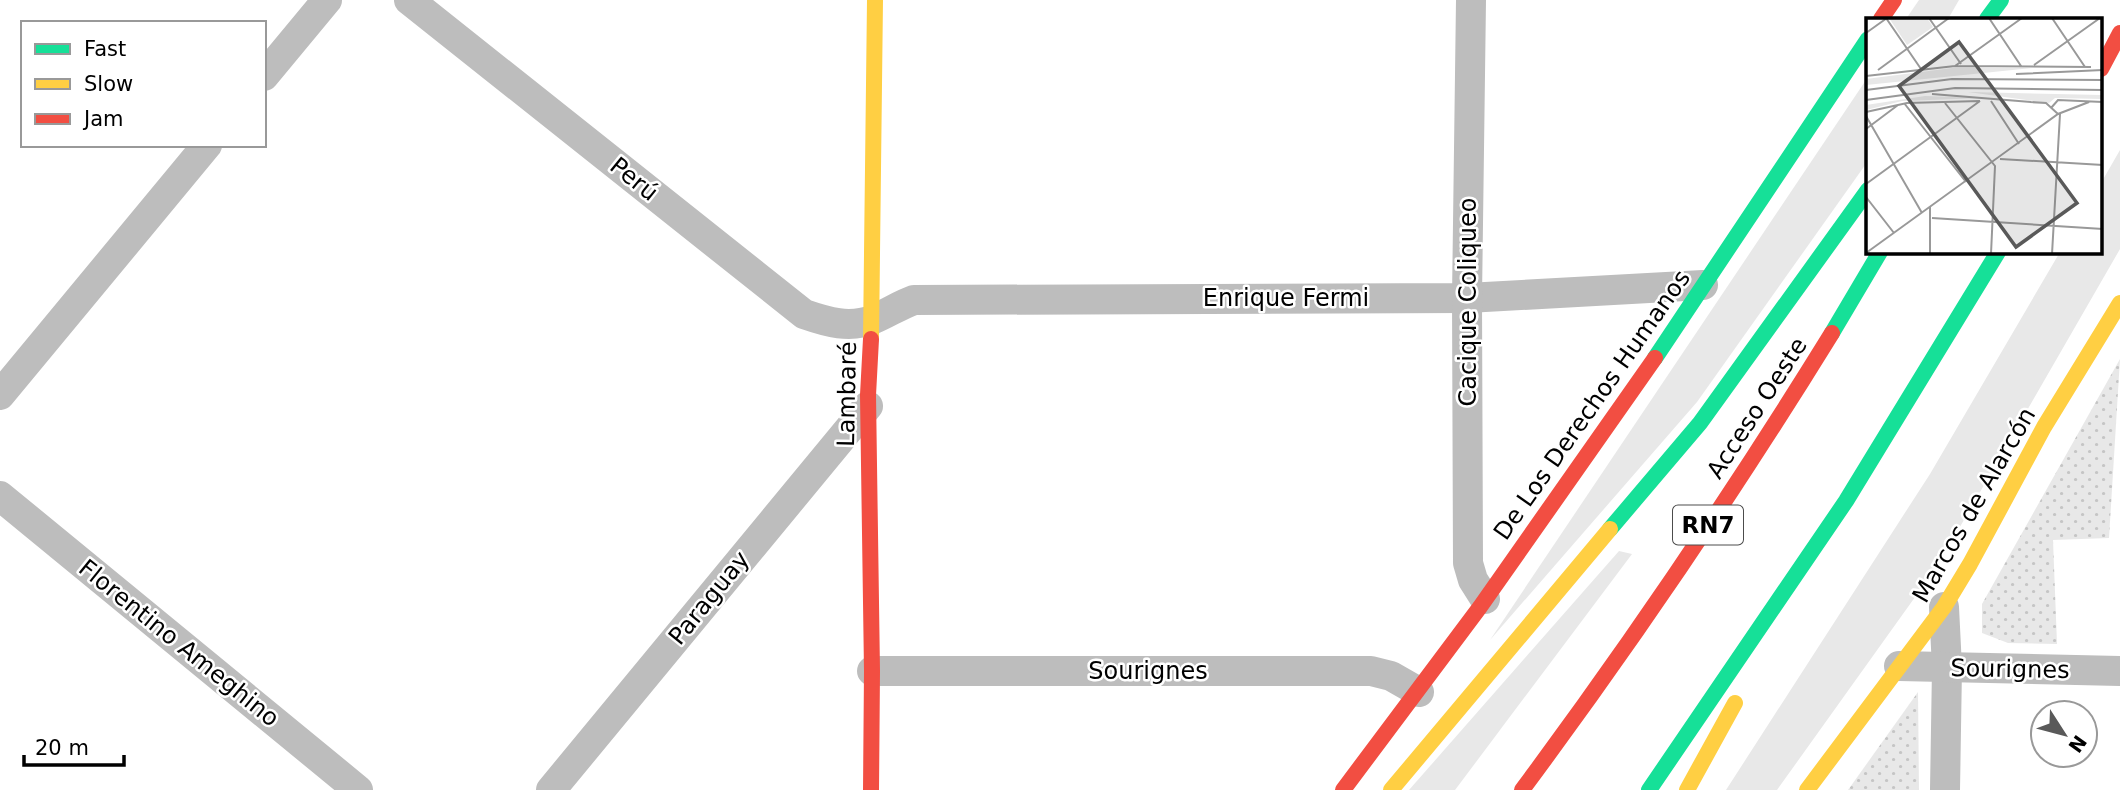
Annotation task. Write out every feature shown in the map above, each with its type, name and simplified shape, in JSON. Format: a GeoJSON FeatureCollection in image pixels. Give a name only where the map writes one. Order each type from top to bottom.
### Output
{"type":"FeatureCollection","features":[{"type":"Feature","properties":{"kind":"main road","name":"Lambaré"},"geometry":{"type":"LineString","coordinates":[[871,790],[868,406],[872,320],[875,0]]}},
{"type":"Feature","properties":{"kind":"main road"},"geometry":{"type":"LineString","coordinates":[[1882,18],[1894,0]]}},
{"type":"Feature","properties":{"kind":"main road"},"geometry":{"type":"LineString","coordinates":[[1988,18],[2001,0]]}},
{"type":"Feature","properties":{"kind":"main road"},"geometry":{"type":"LineString","coordinates":[[2102,67],[2120,33]]}},
{"type":"Feature","properties":{"kind":"main road","name":"De Los Derechos Humanos"},"geometry":{"type":"LineString","coordinates":[[1343,790],[1419,692],[1485,599],[1703,285],[1866,42]]}},
{"type":"Feature","properties":{"kind":"main road"},"geometry":{"type":"LineString","coordinates":[[1391,790],[1700,423],[1866,193]]}},
{"type":"Feature","properties":{"kind":"main road","name":"Acceso Oeste"},"geometry":{"type":"LineString","coordinates":[[1522,790],[1581,711],[1748,466],[1879,254]]}},
{"type":"Feature","properties":{"kind":"main road"},"geometry":{"type":"LineString","coordinates":[[1649,790],[1846,501],[1997,254]]}},
{"type":"Feature","properties":{"kind":"main road","name":"Marcos de Alarcón"},"geometry":{"type":"LineString","coordinates":[[1807,790],[1944,607],[2044,427],[2120,303]]}},
{"type":"Feature","properties":{"kind":"main road"},"geometry":{"type":"LineString","coordinates":[[1767,646],[1846,501]]}},
{"type":"Feature","properties":{"kind":"main road"},"geometry":{"type":"LineString","coordinates":[[1688,790],[1740,694]]}},
{"type":"Feature","properties":{"kind":"street"},"geometry":{"type":"LineString","coordinates":[[266,74],[327,0]]}},
{"type":"Feature","properties":{"kind":"street","name":"Perú"},"geometry":{"type":"LineString","coordinates":[[409,0],[804,314],[831,324],[872,320]]}},
{"type":"Feature","properties":{"kind":"street","name":"Cacique Coliqueo"},"geometry":{"type":"LineString","coordinates":[[1471,0],[1467,298],[1468,563],[1473,580],[1485,599]]}},
{"type":"Feature","properties":{"kind":"street"},"geometry":{"type":"LineString","coordinates":[[0,395],[204,147]]}},
{"type":"Feature","properties":{"kind":"street","name":"Enrique Fermi"},"geometry":{"type":"LineString","coordinates":[[872,320],[896,306],[914,300],[1467,298],[1703,285]]}},
{"type":"Feature","properties":{"kind":"street","name":"Paraguay"},"geometry":{"type":"LineString","coordinates":[[551,790],[868,406]]}},
{"type":"Feature","properties":{"kind":"street","name":"Florentino Ameghino"},"geometry":{"type":"LineString","coordinates":[[0,496],[358,790]]}},
{"type":"Feature","properties":{"kind":"street"},"geometry":{"type":"LineString","coordinates":[[1944,607],[1947,668],[1945,790]]}},
{"type":"Feature","properties":{"kind":"street","name":"Sourignes"},"geometry":{"type":"LineString","coordinates":[[1899,666],[2120,671]]}},
{"type":"Feature","properties":{"kind":"street","name":"Sourignes"},"geometry":{"type":"LineString","coordinates":[[872,671],[1371,671],[1391,676],[1419,692]]}},
{"type":"Feature","properties":{"kind":"shaded area"},"geometry":{"type":"Polygon","coordinates":[[[1919,0],[1959,0],[1949,18],[1907,18],[1919,0]]]}},
{"type":"Feature","properties":{"kind":"shaded area"},"geometry":{"type":"Polygon","coordinates":[[[1866,80],[1866,164],[1697,402],[1490,640],[1866,80]]]}},
{"type":"Feature","properties":{"kind":"shaded area"},"geometry":{"type":"Polygon","coordinates":[[[2120,150],[2120,249],[1938,565],[1777,790],[1726,790],[1930,474],[2059,254],[2102,254],[2102,181],[2120,150]]]}},
{"type":"Feature","properties":{"kind":"shaded area"},"geometry":{"type":"Polygon","coordinates":[[[2120,359],[2109,538],[2053,540],[2057,644],[2008,643],[1982,633],[1982,604],[2120,359]]]}},
{"type":"Feature","properties":{"kind":"shaded area"},"geometry":{"type":"Polygon","coordinates":[[[1619,551],[1632,554],[1455,790],[1409,790],[1619,551]]]}},
{"type":"Feature","properties":{"kind":"shaded area"},"geometry":{"type":"Polygon","coordinates":[[[1918,692],[1919,790],[1848,790],[1918,692]]]}},
{"type":"Feature","properties":{"kind":"traffic: fast"},"geometry":{"type":"LineString","coordinates":[[1988,18],[2001,0]]}},
{"type":"Feature","properties":{"kind":"traffic: fast"},"geometry":{"type":"LineString","coordinates":[[1655,358],[1866,42]]}},
{"type":"Feature","properties":{"kind":"traffic: fast"},"geometry":{"type":"LineString","coordinates":[[1610,529],[1700,423],[1866,193]]}},
{"type":"Feature","properties":{"kind":"traffic: fast"},"geometry":{"type":"LineString","coordinates":[[1832,333],[1879,254]]}},
{"type":"Feature","properties":{"kind":"traffic: fast"},"geometry":{"type":"LineString","coordinates":[[1649,790],[1846,501],[1997,254]]}},
{"type":"Feature","properties":{"kind":"traffic: slow"},"geometry":{"type":"LineString","coordinates":[[871,339],[875,0]]}},
{"type":"Feature","properties":{"kind":"traffic: slow"},"geometry":{"type":"LineString","coordinates":[[1807,790],[1944,607],[2044,427],[2120,303]]}},
{"type":"Feature","properties":{"kind":"traffic: slow"},"geometry":{"type":"LineString","coordinates":[[1391,790],[1610,529]]}},
{"type":"Feature","properties":{"kind":"traffic: slow"},"geometry":{"type":"LineString","coordinates":[[1687,790],[1735,703]]}},
{"type":"Feature","properties":{"kind":"traffic: jam"},"geometry":{"type":"LineString","coordinates":[[1882,18],[1894,0]]}},
{"type":"Feature","properties":{"kind":"traffic: jam"},"geometry":{"type":"LineString","coordinates":[[2102,67],[2120,33]]}},
{"type":"Feature","properties":{"kind":"traffic: jam"},"geometry":{"type":"LineString","coordinates":[[1522,790],[1682,565],[1832,333]]}},
{"type":"Feature","properties":{"kind":"traffic: jam"},"geometry":{"type":"LineString","coordinates":[[871,339],[868,395],[871,790]]}},
{"type":"Feature","properties":{"kind":"traffic: jam"},"geometry":{"type":"LineString","coordinates":[[1343,790],[1480,607],[1655,358]]}}]}
